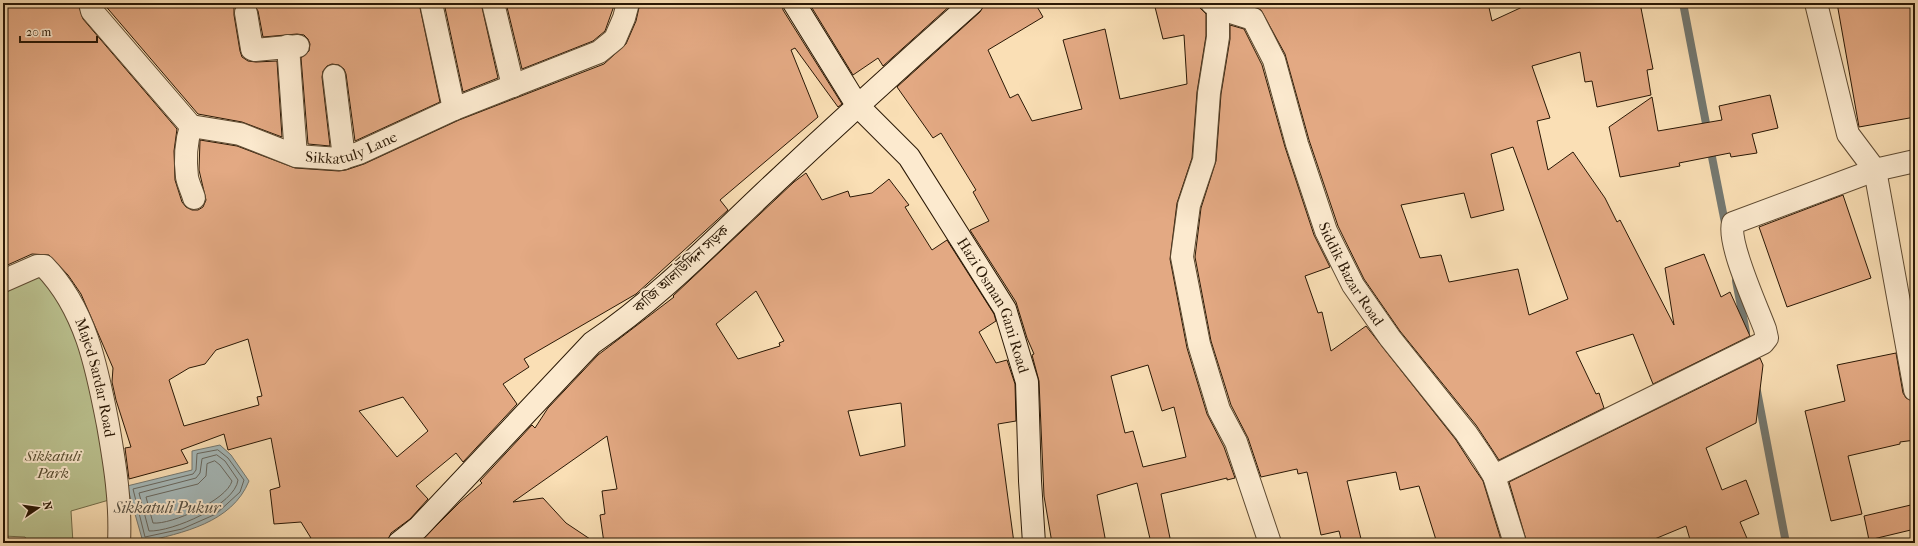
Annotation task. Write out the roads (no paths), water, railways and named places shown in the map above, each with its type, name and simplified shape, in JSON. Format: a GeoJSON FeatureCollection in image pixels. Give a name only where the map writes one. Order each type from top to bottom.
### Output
{"type":"FeatureCollection","features":[{"type":"Feature","properties":{"kind":"street"},"geometry":{"type":"LineString","coordinates":[[431,3],[454,109]]}},
{"type":"Feature","properties":{"kind":"street"},"geometry":{"type":"LineString","coordinates":[[493,3],[513,86]]}},
{"type":"Feature","properties":{"kind":"street","name":"Sikkatuly Lane"},"geometry":{"type":"LineString","coordinates":[[191,126],[240,134],[296,156],[344,158],[359,153],[454,109],[599,52],[615,39],[624,18],[628,3]]}},
{"type":"Feature","properties":{"kind":"street","name":"Hazi Osman Gani Road"},"geometry":{"type":"LineString","coordinates":[[794,3],[857,105],[909,157],[1005,310],[1027,382],[1030,481],[1034,543]]}},
{"type":"Feature","properties":{"kind":"street"},"geometry":{"type":"LineString","coordinates":[[1816,3],[1848,134],[1875,170],[1915,390]]}},
{"type":"Feature","properties":{"kind":"street","name":"কাজি আলাউদ্দিন সড়ক"},"geometry":{"type":"LineString","coordinates":[[399,543],[418,528],[592,343],[660,292],[857,105],[967,5]]}},
{"type":"Feature","properties":{"kind":"street"},"geometry":{"type":"LineString","coordinates":[[1215,5],[1218,37],[1209,93],[1204,160],[1189,205],[1182,257],[1199,344],[1217,404],[1236,442],[1270,543]]}},
{"type":"Feature","properties":{"kind":"street","name":"Siddik Bazar Road"},"geometry":{"type":"LineString","coordinates":[[1215,5],[1253,19],[1274,60],[1297,144],[1326,231],[1353,285],[1390,338],[1466,433],[1494,476],[1515,543]]}},
{"type":"Feature","properties":{"kind":"street"},"geometry":{"type":"LineString","coordinates":[[98,6],[191,126],[188,135],[187,178],[194,198]]}},
{"type":"Feature","properties":{"kind":"street"},"geometry":{"type":"LineString","coordinates":[[246,13],[252,49],[255,50],[293,46],[296,156]]}},
{"type":"Feature","properties":{"kind":"street"},"geometry":{"type":"LineString","coordinates":[[334,76],[344,158]]}},
{"type":"Feature","properties":{"kind":"street"},"geometry":{"type":"LineString","coordinates":[[1494,476],[1763,343],[1767,338],[1765,329],[1734,248],[1731,228],[1733,223],[1875,170],[1915,161]]}},
{"type":"Feature","properties":{"kind":"street","name":"Majed Sardar Road"},"geometry":{"type":"LineString","coordinates":[[3,281],[37,266],[44,266],[79,317],[98,373],[117,477],[121,517],[119,543]]}},
{"type":"Feature","properties":{"kind":"water","name":"Sikkatuli Pukur"},"geometry":{"type":"Polygon","coordinates":[[[220,445],[231,455],[249,481],[241,495],[231,507],[204,524],[174,535],[143,542],[127,486],[192,470],[192,451],[220,445]]]}},
{"type":"Feature","properties":{"kind":"waterway"},"geometry":{"type":"LineString","coordinates":[[1683,3],[1708,134]]}},
{"type":"Feature","properties":{"kind":"waterway"},"geometry":{"type":"LineString","coordinates":[[1710,147],[1726,228]]}},
{"type":"Feature","properties":{"kind":"waterway"},"geometry":{"type":"LineString","coordinates":[[1736,281],[1746,332]]}},
{"type":"Feature","properties":{"kind":"waterway"},"geometry":{"type":"LineString","coordinates":[[1757,391],[1786,543]]}},
{"type":"Feature","properties":{"kind":"park label","name":"Sikkatuli Park"},"geometry":{"type":"Point","coordinates":[53,464]}}]}
